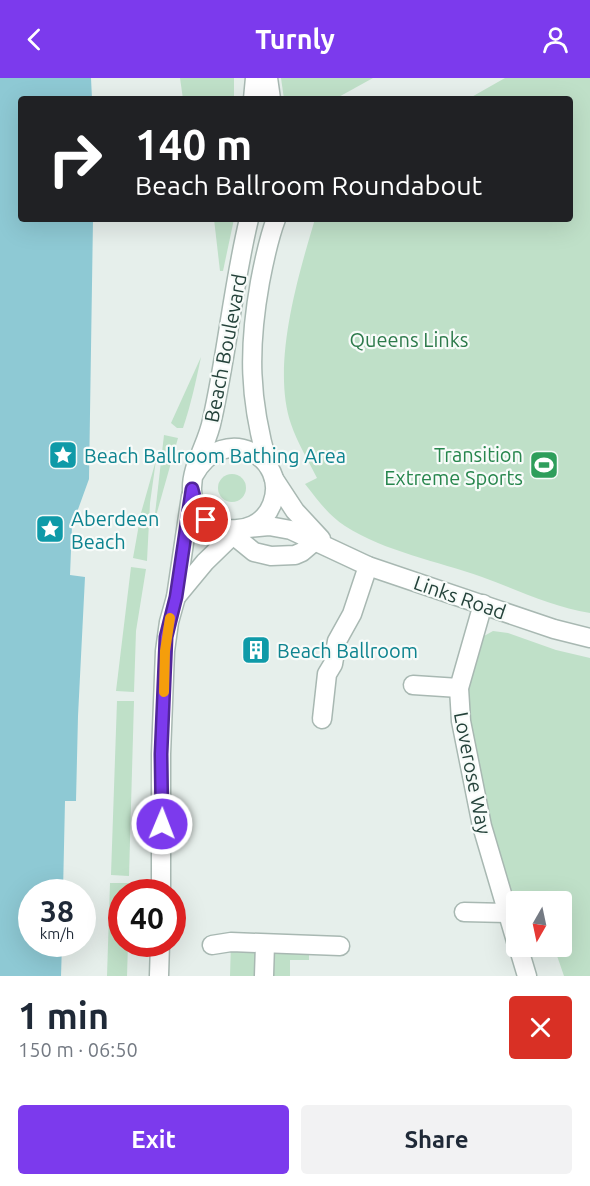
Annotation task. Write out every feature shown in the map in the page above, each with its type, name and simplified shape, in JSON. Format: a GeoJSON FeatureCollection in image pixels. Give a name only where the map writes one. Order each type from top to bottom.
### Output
{"type":"FeatureCollection","features":[{"type":"Feature","properties":{"kind":"street"},"geometry":{"type":"LineString","coordinates":[[253,96],[255,78]]}},
{"type":"Feature","properties":{"kind":"street"},"geometry":{"type":"LineString","coordinates":[[268,78],[271,96]]}},
{"type":"Feature","properties":{"kind":"street","name":"Beach Boulevard"},"geometry":{"type":"LineString","coordinates":[[161,879],[161,754],[165,651],[169,622],[176,597],[193,482],[214,413],[248,222]]}},
{"type":"Feature","properties":{"kind":"street","name":"Beach Boulevard"},"geometry":{"type":"LineString","coordinates":[[271,473],[257,423],[251,377],[251,348],[265,258],[275,222]]}},
{"type":"Feature","properties":{"kind":"street"},"geometry":{"type":"LineString","coordinates":[[176,597],[236,530],[258,522],[269,509],[275,491],[271,473],[260,456],[235,447],[222,449],[210,454],[200,463],[193,482],[198,511],[206,520],[215,526],[236,530],[254,552],[271,556],[295,555],[315,541]]}},
{"type":"Feature","properties":{"kind":"street","name":"Links Road"},"geometry":{"type":"LineString","coordinates":[[271,473],[295,511],[332,548]]}},
{"type":"Feature","properties":{"kind":"street","name":"Links Road"},"geometry":{"type":"LineString","coordinates":[[236,530],[281,527],[368,566],[565,632],[590,638]]}},
{"type":"Feature","properties":{"kind":"street"},"geometry":{"type":"LineString","coordinates":[[322,719],[327,674],[333,664],[340,633],[352,614],[368,566]]}},
{"type":"Feature","properties":{"kind":"street","name":"Loverose Way"},"geometry":{"type":"LineString","coordinates":[[483,604],[459,688],[461,721],[476,801],[506,909]]}},
{"type":"Feature","properties":{"kind":"street"},"geometry":{"type":"LineString","coordinates":[[413,686],[459,688]]}},
{"type":"Feature","properties":{"kind":"street"},"geometry":{"type":"LineString","coordinates":[[464,912],[506,913]]}},
{"type":"Feature","properties":{"kind":"street"},"geometry":{"type":"LineString","coordinates":[[212,945],[231,942],[340,946]]}},
{"type":"Feature","properties":{"kind":"street"},"geometry":{"type":"LineString","coordinates":[[264,976],[265,944]]}},
{"type":"Feature","properties":{"kind":"street"},"geometry":{"type":"LineString","coordinates":[[159,976],[160,957]]}},
{"type":"Feature","properties":{"kind":"street"},"geometry":{"type":"LineString","coordinates":[[521,957],[527,976]]}},
{"type":"Feature","properties":{"kind":"green space"},"geometry":{"type":"Polygon","coordinates":[[[180,78],[234,78],[234,96],[183,96],[180,78]]]}},
{"type":"Feature","properties":{"kind":"green space"},"geometry":{"type":"Polygon","coordinates":[[[281,78],[373,78],[340,96],[284,96],[281,78]]]}},
{"type":"Feature","properties":{"kind":"green space","name":"Queens Links"},"geometry":{"type":"Polygon","coordinates":[[[505,78],[590,78],[590,613],[549,602],[482,577],[377,543],[345,526],[328,512],[305,484],[317,478],[291,424],[284,376],[285,349],[301,267],[314,222],[573,222],[573,96],[473,96],[505,78]]]}},
{"type":"Feature","properties":{"kind":"green space"},"geometry":{"type":"Polygon","coordinates":[[[214,222],[233,222],[223,271],[220,271],[214,222]]]}},
{"type":"Feature","properties":{"kind":"green space"},"geometry":{"type":"Polygon","coordinates":[[[201,357],[183,428],[177,428],[171,423],[201,357]]]}},
{"type":"Feature","properties":{"kind":"green space"},"geometry":{"type":"Polygon","coordinates":[[[164,435],[178,438],[154,523],[164,435]]]}},
{"type":"Feature","properties":{"kind":"green space"},"geometry":{"type":"Polygon","coordinates":[[[156,460],[150,503],[147,561],[133,558],[141,513],[156,460]]]}},
{"type":"Feature","properties":{"kind":"green space"},"geometry":{"type":"Polygon","coordinates":[[[232,474],[242,478],[246,488],[242,498],[232,502],[222,498],[218,488],[222,478],[232,474]]]}},
{"type":"Feature","properties":{"kind":"green space"},"geometry":{"type":"Polygon","coordinates":[[[131,567],[146,569],[136,631],[134,692],[116,691],[131,567]]]}},
{"type":"Feature","properties":{"kind":"green space"},"geometry":{"type":"Polygon","coordinates":[[[493,631],[508,633],[556,650],[590,658],[590,976],[564,976],[557,957],[572,957],[572,891],[510,891],[491,828],[468,706],[470,679],[484,636],[493,631]]]}},
{"type":"Feature","properties":{"kind":"green space"},"geometry":{"type":"Polygon","coordinates":[[[117,701],[134,701],[129,876],[111,875],[117,701]]]}},
{"type":"Feature","properties":{"kind":"green space"},"geometry":{"type":"Polygon","coordinates":[[[231,942],[309,946],[309,960],[290,960],[290,976],[230,976],[231,942]]]}},
{"type":"Feature","properties":{"kind":"green space"},"geometry":{"type":"Polygon","coordinates":[[[108,945],[108,957],[128,957],[127,976],[107,976],[108,945]]]}},
{"type":"Feature","properties":{"kind":"water","name":"Beach Ballroom Bathing Area"},"geometry":{"type":"Polygon","coordinates":[[[0,78],[91,78],[92,96],[18,96],[18,222],[93,222],[89,479],[72,526],[70,575],[85,577],[76,801],[65,801],[63,879],[18,879],[18,957],[62,957],[61,976],[0,976],[0,78]]]}},
{"type":"Feature","properties":{"kind":"slow traffic"},"geometry":{"type":"LineString","coordinates":[[164,692],[166,637],[170,618]]}},
{"type":"Feature","properties":{"kind":"place","name":"Beach Ballroom Bathing Area"},"geometry":{"type":"Point","coordinates":[63,455]}},
{"type":"Feature","properties":{"kind":"place","name":"Transition Extreme Sports"},"geometry":{"type":"Point","coordinates":[544,465]}},
{"type":"Feature","properties":{"kind":"place","name":"Aberdeen Beach"},"geometry":{"type":"Point","coordinates":[50,529]}},
{"type":"Feature","properties":{"kind":"place","name":"Beach Ballroom"},"geometry":{"type":"Point","coordinates":[256,650]}},
{"type":"Feature","properties":{"kind":"route"},"geometry":{"type":"LineString","coordinates":[[162,824],[161,754],[166,637],[176,597],[192,489],[193,500],[198,511],[206,520]]}}]}
